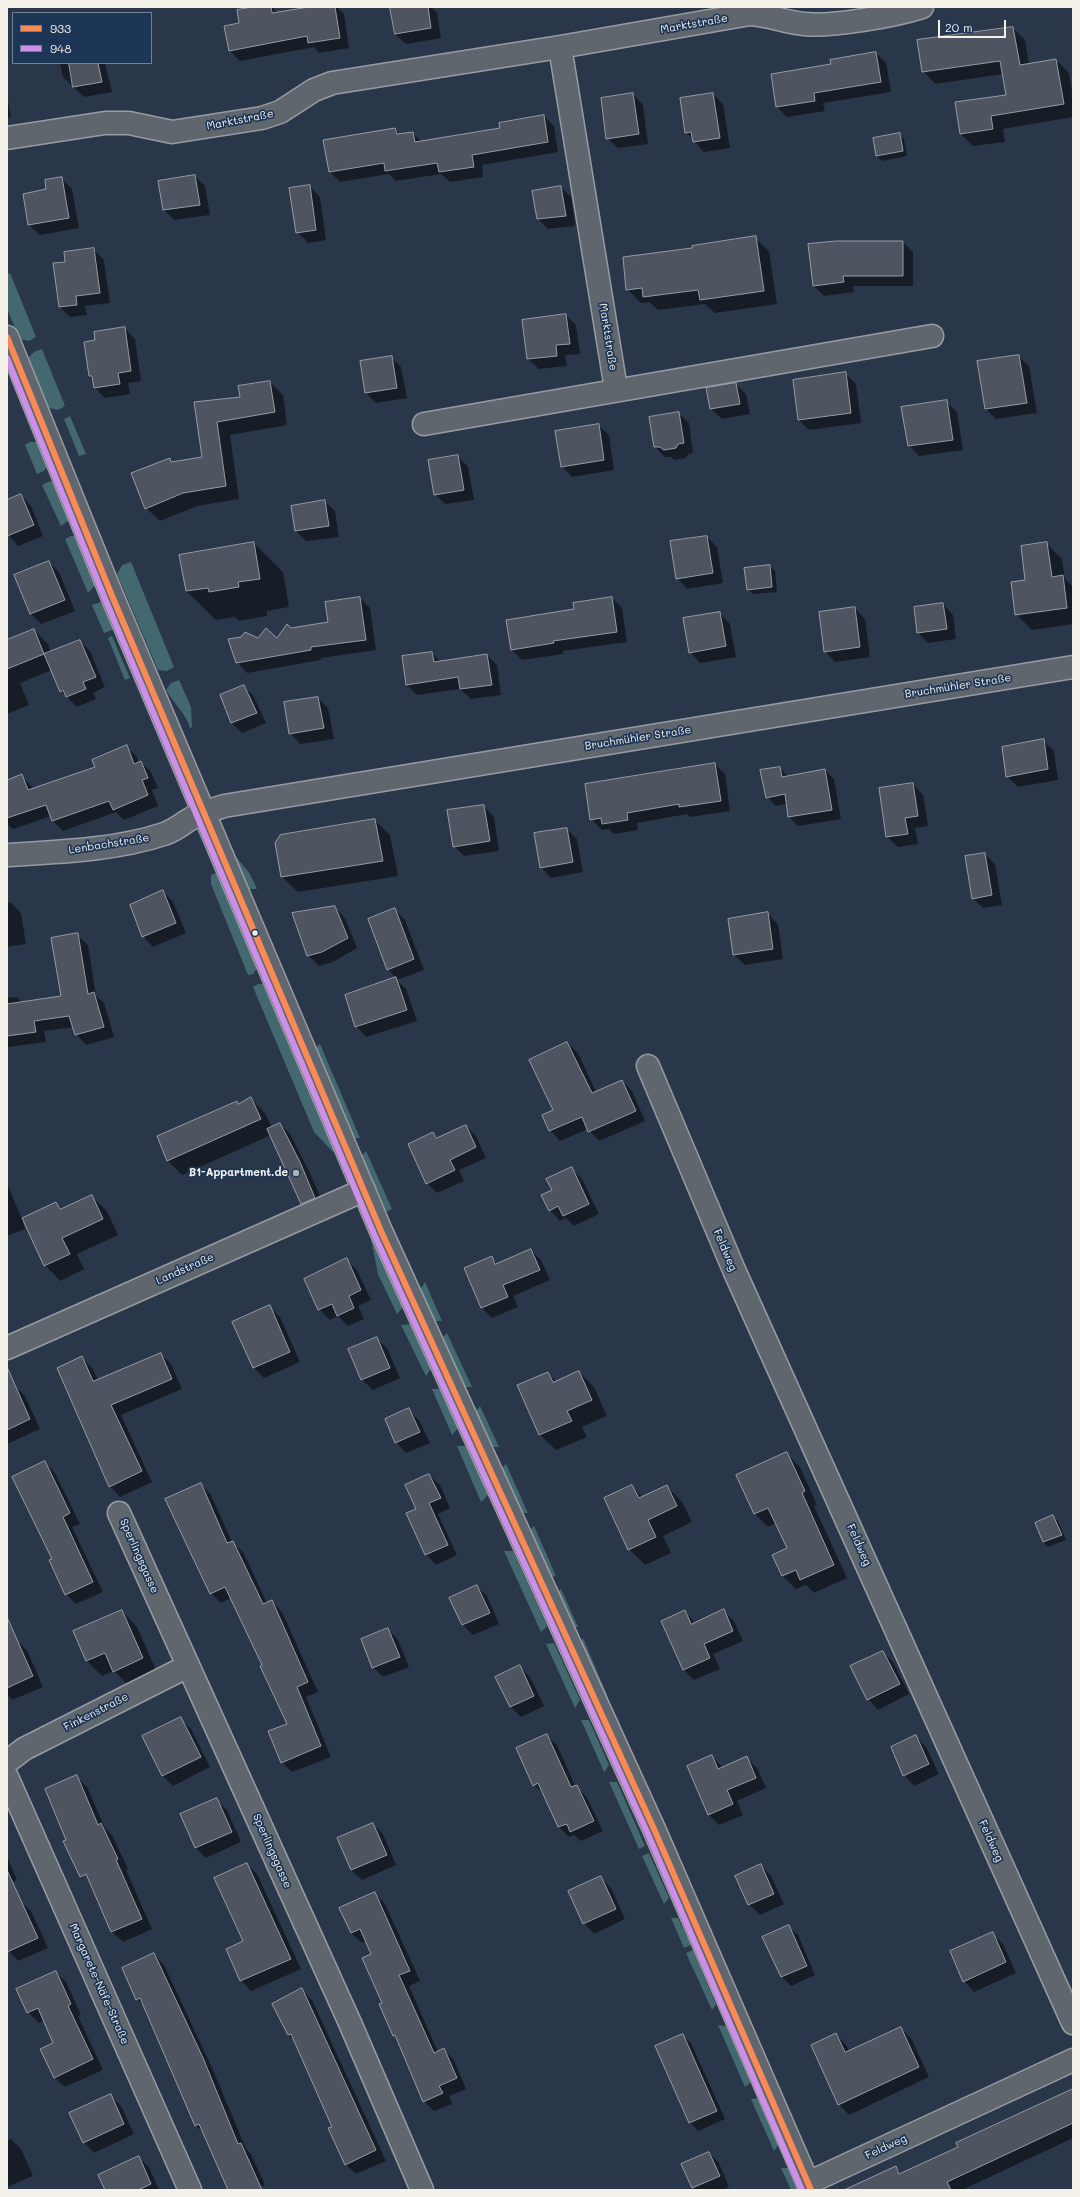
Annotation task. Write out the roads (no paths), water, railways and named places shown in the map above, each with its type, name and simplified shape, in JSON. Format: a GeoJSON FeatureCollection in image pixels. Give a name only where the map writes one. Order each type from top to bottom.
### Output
{"type":"FeatureCollection","features":[{"type":"Feature","properties":{"kind":"street","name":"Marktstraße"},"geometry":{"type":"LineString","coordinates":[[7,138],[105,123],[129,123],[172,132],[262,118],[280,112],[314,90],[332,83],[560,47],[750,14],[767,15],[803,24],[821,25],[907,12],[922,7]]}},
{"type":"Feature","properties":{"kind":"street","name":"Marktstraße"},"geometry":{"type":"LineString","coordinates":[[560,47],[616,390]]}},
{"type":"Feature","properties":{"kind":"street"},"geometry":{"type":"LineString","coordinates":[[424,424],[932,336]]}},
{"type":"Feature","properties":{"kind":"street"},"geometry":{"type":"LineString","coordinates":[[7,337],[110,591],[300,1044],[364,1190],[654,1829],[810,2187]]}},
{"type":"Feature","properties":{"kind":"street","name":"Bruchmühler Straße"},"geometry":{"type":"LineString","coordinates":[[204,814],[224,806],[1073,667]]}},
{"type":"Feature","properties":{"kind":"street","name":"Lenbachstraße"},"geometry":{"type":"LineString","coordinates":[[7,855],[72,851],[141,840],[164,834],[182,826],[187,820],[204,814]]}},
{"type":"Feature","properties":{"kind":"street","name":"Feldweg"},"geometry":{"type":"LineString","coordinates":[[648,1066],[734,1270],[1073,2023]]}},
{"type":"Feature","properties":{"kind":"street","name":"Landstraße"},"geometry":{"type":"LineString","coordinates":[[7,1348],[364,1190]]}},
{"type":"Feature","properties":{"kind":"street","name":"Sperlingsgasse"},"geometry":{"type":"LineString","coordinates":[[119,1513],[350,2023],[422,2190]]}},
{"type":"Feature","properties":{"kind":"street","name":"Finkenstraße"},"geometry":{"type":"LineString","coordinates":[[7,1762],[24,1749],[188,1666]]}},
{"type":"Feature","properties":{"kind":"street","name":"Margarete-Näfe-Straße"},"geometry":{"type":"LineString","coordinates":[[7,1777],[190,2190]]}},
{"type":"Feature","properties":{"kind":"street","name":"Feldweg"},"geometry":{"type":"LineString","coordinates":[[810,2187],[1073,2060]]}},
{"type":"Feature","properties":{"kind":"place","name":"B1-Appartment.de"},"geometry":{"type":"Point","coordinates":[296,1173]}}]}
